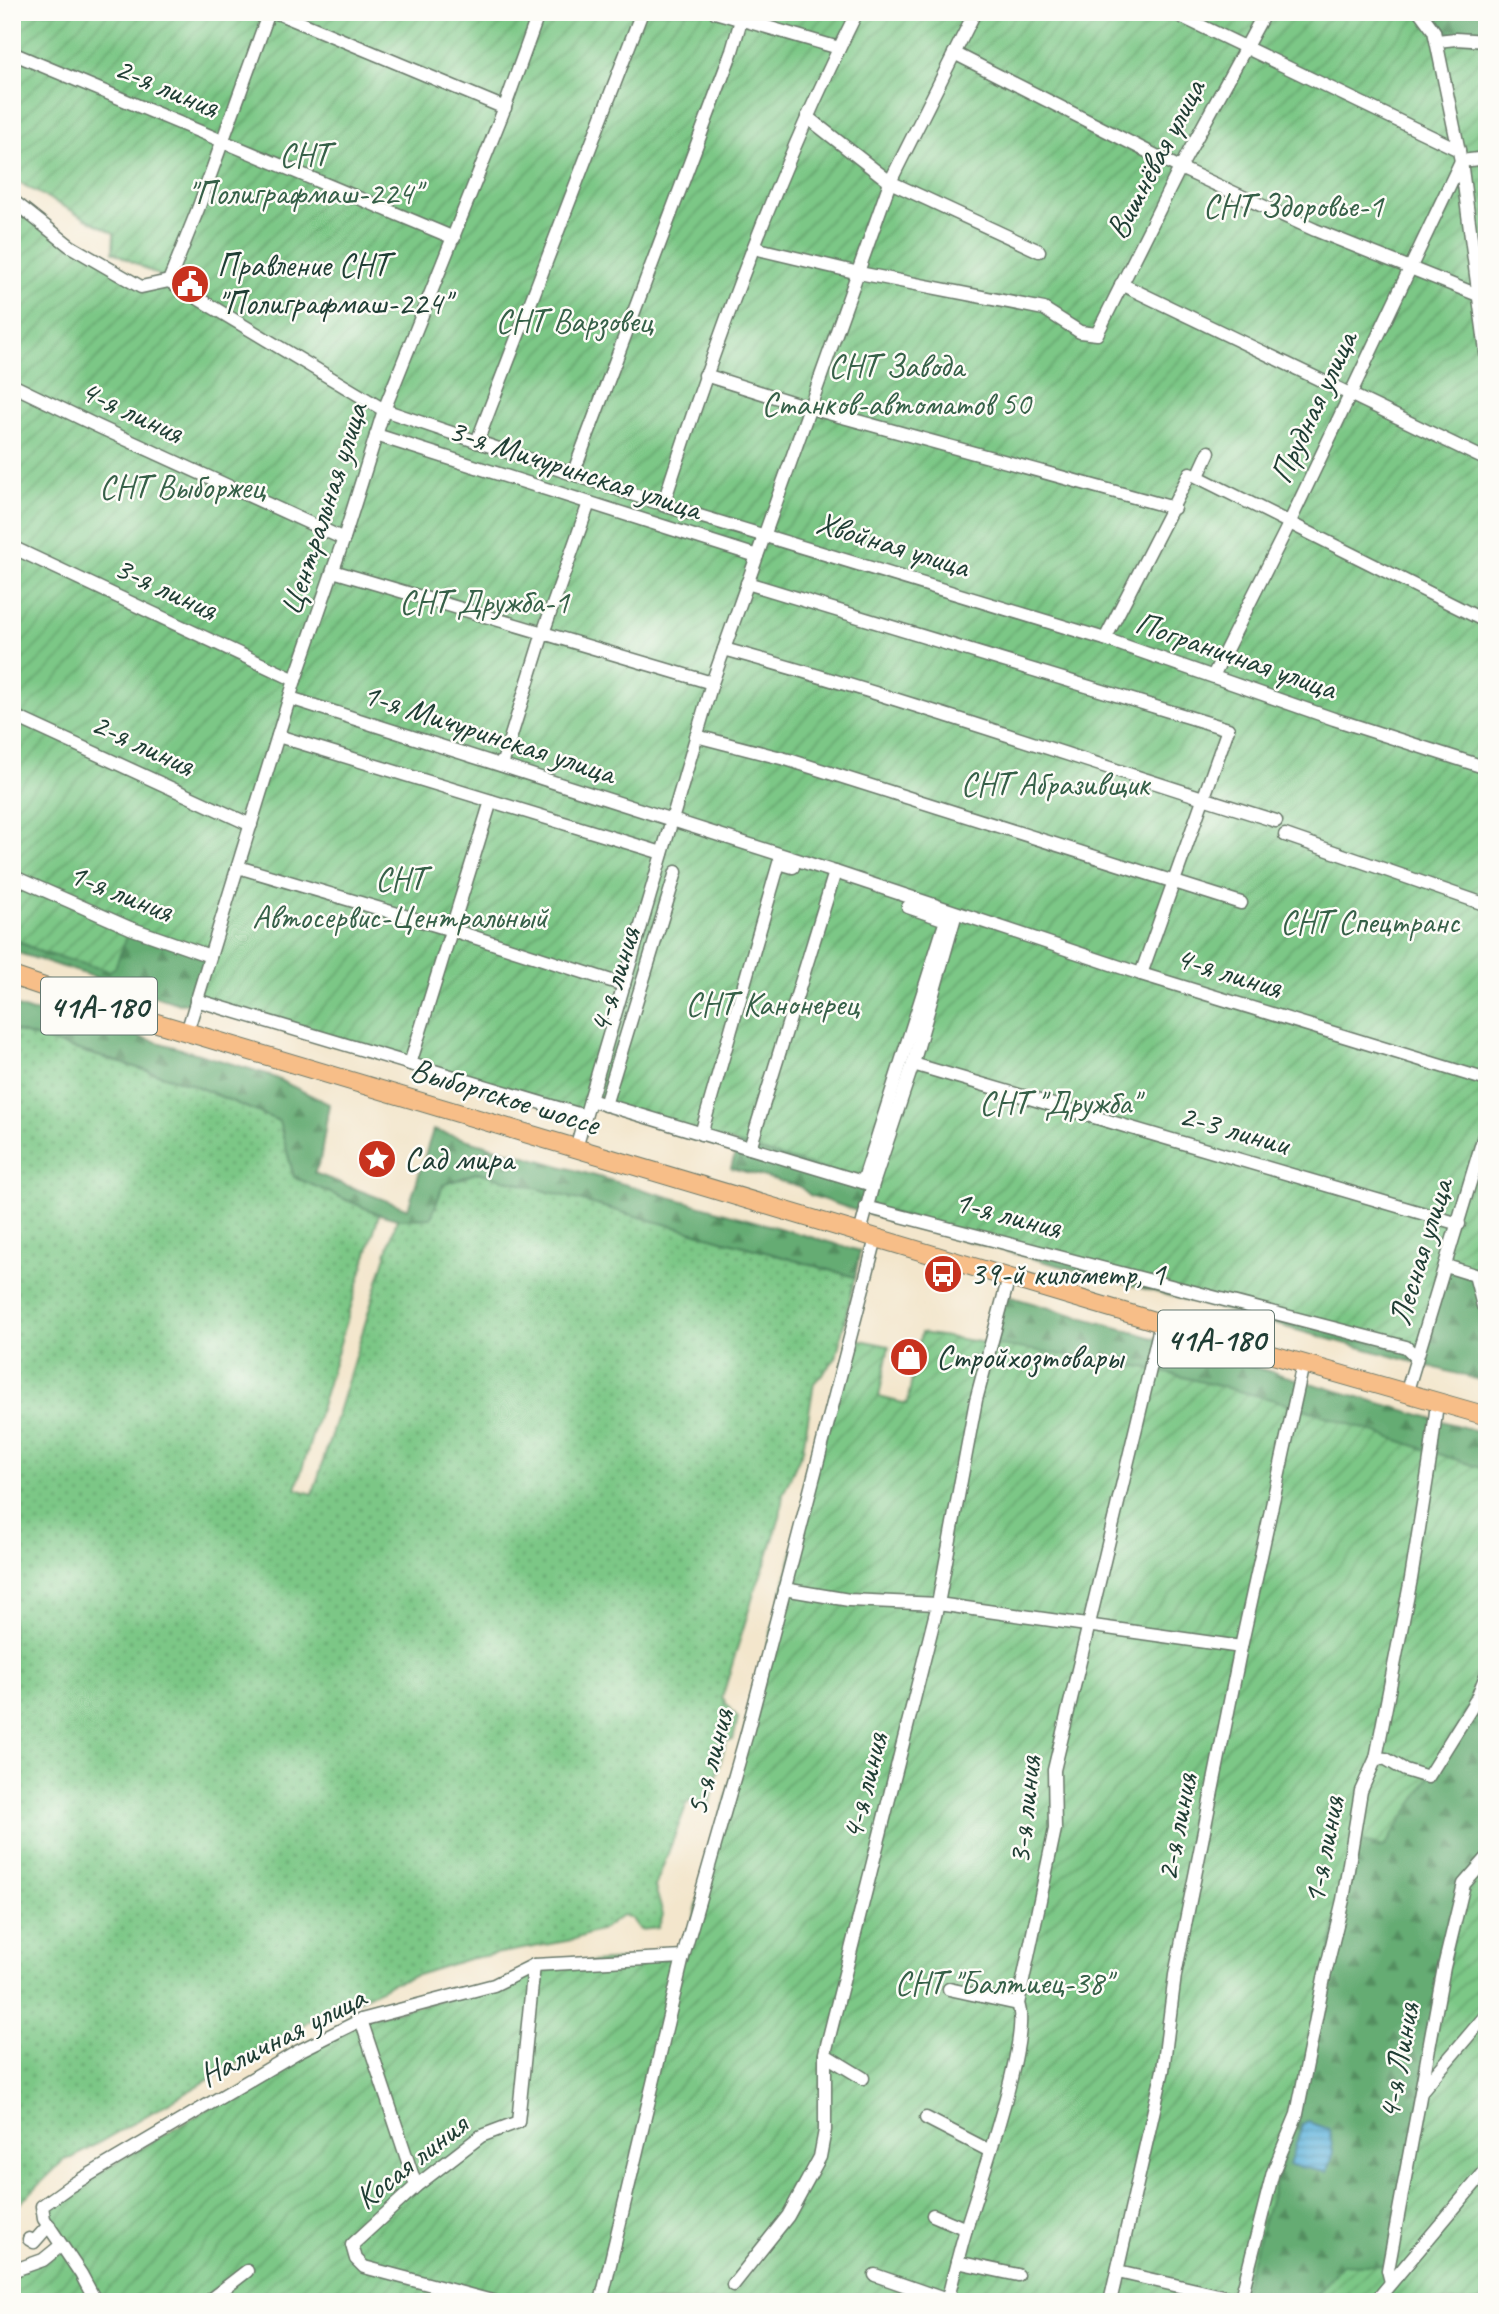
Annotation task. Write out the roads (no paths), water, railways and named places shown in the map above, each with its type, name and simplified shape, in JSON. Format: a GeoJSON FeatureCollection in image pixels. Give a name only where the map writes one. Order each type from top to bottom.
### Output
{"type":"FeatureCollection","features":[{"type":"Feature","properties":{"kind":"main road","name":"41А-180"},"geometry":{"type":"LineString","coordinates":[[12,976],[187,1032]]}},
{"type":"Feature","properties":{"kind":"main road","name":"Выборгское шоссе"},"geometry":{"type":"LineString","coordinates":[[187,1032],[868,1236]]}},
{"type":"Feature","properties":{"kind":"main road","name":"41А-180"},"geometry":{"type":"LineString","coordinates":[[868,1236],[1161,1324],[1487,1416]]}},
{"type":"Feature","properties":{"kind":"street"},"geometry":{"type":"LineString","coordinates":[[169,281],[269,12]]}},
{"type":"Feature","properties":{"kind":"street"},"geometry":{"type":"LineString","coordinates":[[275,12],[505,108]]}},
{"type":"Feature","properties":{"kind":"street","name":"Центральная улица"},"geometry":{"type":"LineString","coordinates":[[187,1032],[295,680],[344,539],[384,410],[505,108],[539,12]]}},
{"type":"Feature","properties":{"kind":"street"},"geometry":{"type":"LineString","coordinates":[[477,442],[642,12]]}},
{"type":"Feature","properties":{"kind":"street"},"geometry":{"type":"LineString","coordinates":[[715,12],[839,48]]}},
{"type":"Feature","properties":{"kind":"street"},"geometry":{"type":"LineString","coordinates":[[659,503],[754,248],[807,117],[857,12]]}},
{"type":"Feature","properties":{"kind":"street"},"geometry":{"type":"LineString","coordinates":[[576,1148],[712,683],[764,534],[890,181],[975,12]]}},
{"type":"Feature","properties":{"kind":"street"},"geometry":{"type":"LineString","coordinates":[[1172,12],[1460,156],[1487,158]]}},
{"type":"Feature","properties":{"kind":"street","name":"Вишнёвая улица"},"geometry":{"type":"LineString","coordinates":[[859,273],[1044,309],[1080,332],[1097,334],[1180,168],[1265,12]]}},
{"type":"Feature","properties":{"kind":"street"},"geometry":{"type":"LineString","coordinates":[[1420,12],[1434,31],[1437,41],[1460,156],[1487,359]]}},
{"type":"Feature","properties":{"kind":"street"},"geometry":{"type":"LineString","coordinates":[[573,474],[732,51],[741,20]]}},
{"type":"Feature","properties":{"kind":"street"},"geometry":{"type":"LineString","coordinates":[[1437,41],[1487,41]]}},
{"type":"Feature","properties":{"kind":"street","name":"2-я линия"},"geometry":{"type":"LineString","coordinates":[[12,53],[454,238]]}},
{"type":"Feature","properties":{"kind":"street"},"geometry":{"type":"LineString","coordinates":[[954,53],[1180,168],[1315,230],[1478,295]]}},
{"type":"Feature","properties":{"kind":"street"},"geometry":{"type":"LineString","coordinates":[[807,117],[890,181],[1039,251]]}},
{"type":"Feature","properties":{"kind":"street","name":"Прудная улица"},"geometry":{"type":"LineString","coordinates":[[1213,676],[1290,522],[1460,156]]}},
{"type":"Feature","properties":{"kind":"street"},"geometry":{"type":"LineString","coordinates":[[12,200],[70,246],[141,287],[169,281],[384,410]]}},
{"type":"Feature","properties":{"kind":"street"},"geometry":{"type":"LineString","coordinates":[[754,248],[859,273]]}},
{"type":"Feature","properties":{"kind":"street"},"geometry":{"type":"LineString","coordinates":[[1473,259],[1487,258]]}},
{"type":"Feature","properties":{"kind":"street"},"geometry":{"type":"LineString","coordinates":[[1121,284],[1348,396],[1487,460]]}},
{"type":"Feature","properties":{"kind":"street"},"geometry":{"type":"LineString","coordinates":[[705,375],[810,408],[1174,508]]}},
{"type":"Feature","properties":{"kind":"street","name":"4-я линия"},"geometry":{"type":"LineString","coordinates":[[12,385],[344,539]]}},
{"type":"Feature","properties":{"kind":"street","name":"Хвойная улица"},"geometry":{"type":"LineString","coordinates":[[384,410],[659,503],[1105,639]]}},
{"type":"Feature","properties":{"kind":"street","name":"3-я Мичуринская улица"},"geometry":{"type":"LineString","coordinates":[[376,435],[757,556]]}},
{"type":"Feature","properties":{"kind":"street","name":"Пограничная улица"},"geometry":{"type":"LineString","coordinates":[[1209,452],[1174,508],[1105,639],[1334,719],[1487,768]]}},
{"type":"Feature","properties":{"kind":"street"},"geometry":{"type":"LineString","coordinates":[[1194,474],[1487,622]]}},
{"type":"Feature","properties":{"kind":"street"},"geometry":{"type":"LineString","coordinates":[[502,765],[543,633],[589,503]]}},
{"type":"Feature","properties":{"kind":"street","name":"3-я линия"},"geometry":{"type":"LineString","coordinates":[[12,547],[295,680]]}},
{"type":"Feature","properties":{"kind":"street"},"geometry":{"type":"LineString","coordinates":[[333,571],[712,683]]}},
{"type":"Feature","properties":{"kind":"street"},"geometry":{"type":"LineString","coordinates":[[747,583],[1228,729],[1141,974]]}},
{"type":"Feature","properties":{"kind":"street"},"geometry":{"type":"LineString","coordinates":[[724,649],[840,681],[942,716],[1031,741],[1276,821]]}},
{"type":"Feature","properties":{"kind":"street","name":"1-я Мичуринская улица"},"geometry":{"type":"LineString","coordinates":[[290,698],[671,820],[834,876]]}},
{"type":"Feature","properties":{"kind":"street","name":"2-я линия"},"geometry":{"type":"LineString","coordinates":[[12,715],[251,825]]}},
{"type":"Feature","properties":{"kind":"street"},"geometry":{"type":"LineString","coordinates":[[278,736],[662,853]]}},
{"type":"Feature","properties":{"kind":"street"},"geometry":{"type":"LineString","coordinates":[[696,736],[789,760],[1241,903]]}},
{"type":"Feature","properties":{"kind":"street"},"geometry":{"type":"LineString","coordinates":[[410,1064],[491,801]]}},
{"type":"Feature","properties":{"kind":"street"},"geometry":{"type":"LineString","coordinates":[[1285,835],[1487,905]]}},
{"type":"Feature","properties":{"kind":"street"},"geometry":{"type":"LineString","coordinates":[[701,1134],[779,863],[834,876],[750,1148]]}},
{"type":"Feature","properties":{"kind":"street"},"geometry":{"type":"LineString","coordinates":[[238,867],[452,930],[624,985]]}},
{"type":"Feature","properties":{"kind":"street","name":"4-я линия"},"geometry":{"type":"LineString","coordinates":[[605,1105],[676,872]]}},
{"type":"Feature","properties":{"kind":"street","name":"1-я линия"},"geometry":{"type":"LineString","coordinates":[[12,876],[130,928],[210,956]]}},
{"type":"Feature","properties":{"kind":"street","name":"4-я линия"},"geometry":{"type":"LineString","coordinates":[[834,876],[1487,1080]]}},
{"type":"Feature","properties":{"kind":"street"},"geometry":{"type":"LineString","coordinates":[[868,1183],[946,920],[908,907]]}},
{"type":"Feature","properties":{"kind":"street"},"geometry":{"type":"LineString","coordinates":[[868,1183],[913,1064],[956,913]]}},
{"type":"Feature","properties":{"kind":"street"},"geometry":{"type":"LineString","coordinates":[[197,1000],[585,1116]]}},
{"type":"Feature","properties":{"kind":"street","name":"2-3 линии"},"geometry":{"type":"LineString","coordinates":[[913,1064],[1459,1224]]}},
{"type":"Feature","properties":{"kind":"street"},"geometry":{"type":"LineString","coordinates":[[590,1100],[868,1183]]}},
{"type":"Feature","properties":{"kind":"street","name":"Лесная улица"},"geometry":{"type":"LineString","coordinates":[[1406,1394],[1459,1224],[1481,1170],[1487,1126]]}},
{"type":"Feature","properties":{"kind":"street","name":"5-я линия"},"geometry":{"type":"LineString","coordinates":[[601,2302],[683,1957],[742,1752],[784,1589],[868,1236],[868,1183]]}},
{"type":"Feature","properties":{"kind":"street","name":"1-я линия"},"geometry":{"type":"LineString","coordinates":[[866,1207],[1406,1347],[1416,1357]]}},
{"type":"Feature","properties":{"kind":"street"},"geometry":{"type":"LineString","coordinates":[[1446,1266],[1475,1275],[1483,1306],[1487,1308]]}},
{"type":"Feature","properties":{"kind":"street","name":"4-я линия"},"geometry":{"type":"LineString","coordinates":[[733,2285],[788,2216],[820,2157],[825,2130],[825,2055],[938,1604],[976,1400],[1009,1278]]}},
{"type":"Feature","properties":{"kind":"street","name":"3-я линия"},"geometry":{"type":"LineString","coordinates":[[947,2301],[1017,2046],[1022,2013],[1018,2004],[1055,1829],[1054,1770],[1161,1324]]}},
{"type":"Feature","properties":{"kind":"street","name":"2-я линия"},"geometry":{"type":"LineString","coordinates":[[1110,2302],[1163,2070],[1175,1975],[1241,1647],[1303,1364]]}},
{"type":"Feature","properties":{"kind":"street","name":"1-я линия"},"geometry":{"type":"LineString","coordinates":[[1240,2301],[1273,2172],[1297,2114],[1324,1978],[1343,1900],[1361,1791],[1376,1758],[1410,1579],[1437,1403]]}},
{"type":"Feature","properties":{"kind":"street"},"geometry":{"type":"LineString","coordinates":[[784,1589],[849,1600],[938,1604],[1241,1647]]}},
{"type":"Feature","properties":{"kind":"street"},"geometry":{"type":"LineString","coordinates":[[1376,1758],[1386,1759],[1405,1770],[1428,1777],[1476,1700],[1487,1673]]}},
{"type":"Feature","properties":{"kind":"street","name":"4-я Линия"},"geometry":{"type":"LineString","coordinates":[[1391,2282],[1388,2270],[1444,1968],[1464,1884],[1487,1858]]}},
{"type":"Feature","properties":{"kind":"street","name":"Наличная улица"},"geometry":{"type":"LineString","coordinates":[[54,2236],[44,2219],[42,2206],[70,2186],[299,2051],[361,2020],[494,1985],[534,1965],[683,1957]]}},
{"type":"Feature","properties":{"kind":"street","name":"Косая линия"},"geometry":{"type":"LineString","coordinates":[[496,2302],[364,2267],[356,2259],[352,2245],[416,2186],[481,2136],[518,2122],[534,1965]]}},
{"type":"Feature","properties":{"kind":"street"},"geometry":{"type":"LineString","coordinates":[[949,1989],[1018,2004]]}},
{"type":"Feature","properties":{"kind":"street"},"geometry":{"type":"LineString","coordinates":[[1422,2091],[1487,2014]]}},
{"type":"Feature","properties":{"kind":"street"},"geometry":{"type":"LineString","coordinates":[[361,2020],[416,2186]]}},
{"type":"Feature","properties":{"kind":"street"},"geometry":{"type":"LineString","coordinates":[[825,2055],[863,2078]]}},
{"type":"Feature","properties":{"kind":"street"},"geometry":{"type":"LineString","coordinates":[[926,2118],[990,2151]]}},
{"type":"Feature","properties":{"kind":"street"},"geometry":{"type":"LineString","coordinates":[[1375,2302],[1487,2169]]}},
{"type":"Feature","properties":{"kind":"street"},"geometry":{"type":"LineString","coordinates":[[933,2215],[966,2229]]}},
{"type":"Feature","properties":{"kind":"street"},"geometry":{"type":"LineString","coordinates":[[29,2239],[34,2242],[54,2236]]}},
{"type":"Feature","properties":{"kind":"street"},"geometry":{"type":"LineString","coordinates":[[12,2271],[43,2260],[54,2236]]}},
{"type":"Feature","properties":{"kind":"street"},"geometry":{"type":"LineString","coordinates":[[54,2236],[96,2302]]}},
{"type":"Feature","properties":{"kind":"street"},"geometry":{"type":"LineString","coordinates":[[957,2262],[1018,2275]]}},
{"type":"Feature","properties":{"kind":"street"},"geometry":{"type":"LineString","coordinates":[[207,2302],[247,2271]]}},
{"type":"Feature","properties":{"kind":"street"},"geometry":{"type":"LineString","coordinates":[[1118,2272],[1240,2301]]}},
{"type":"Feature","properties":{"kind":"street"},"geometry":{"type":"LineString","coordinates":[[875,2275],[947,2301]]}},
{"type":"Feature","properties":{"kind":"water"},"geometry":{"type":"Polygon","coordinates":[[[1308,2122],[1329,2129],[1333,2152],[1327,2172],[1289,2165],[1302,2125],[1308,2122]]]}},
{"type":"Feature","properties":{"kind":"place","name":"Правление СНТ \"Полиграфмаш-224\""},"geometry":{"type":"Point","coordinates":[190,284]}},
{"type":"Feature","properties":{"kind":"place","name":"Сад мира"},"geometry":{"type":"Point","coordinates":[377,1159]}},
{"type":"Feature","properties":{"kind":"place","name":"39-й километр, 1"},"geometry":{"type":"Point","coordinates":[943,1274]}},
{"type":"Feature","properties":{"kind":"place","name":"Стройхозтовары"},"geometry":{"type":"Point","coordinates":[909,1357]}},
{"type":"Feature","properties":{"kind":"park label","name":"СНТ \"Полиграфмаш-224\""},"geometry":{"type":"Point","coordinates":[304,174]}},
{"type":"Feature","properties":{"kind":"park label","name":"СНТ Здоровье-1"},"geometry":{"type":"Point","coordinates":[1293,206]}},
{"type":"Feature","properties":{"kind":"park label","name":"СНТ Варзовец"},"geometry":{"type":"Point","coordinates":[574,321]}},
{"type":"Feature","properties":{"kind":"park label","name":"СНТ Завода Станков-автоматов 50"},"geometry":{"type":"Point","coordinates":[896,385]}},
{"type":"Feature","properties":{"kind":"park label","name":"СНТ Выборжец"},"geometry":{"type":"Point","coordinates":[182,487]}},
{"type":"Feature","properties":{"kind":"park label","name":"СНТ Дружба-1"},"geometry":{"type":"Point","coordinates":[484,602]}},
{"type":"Feature","properties":{"kind":"park label","name":"СНТ Абразивщик"},"geometry":{"type":"Point","coordinates":[1055,784]}},
{"type":"Feature","properties":{"kind":"park label","name":"СНТ Автосервис-Центральный"},"geometry":{"type":"Point","coordinates":[400,898]}},
{"type":"Feature","properties":{"kind":"park label","name":"СНТ Спецтранс"},"geometry":{"type":"Point","coordinates":[1370,922]}},
{"type":"Feature","properties":{"kind":"park label","name":"СНТ Канонерец"},"geometry":{"type":"Point","coordinates":[772,1004]}},
{"type":"Feature","properties":{"kind":"park label","name":"СНТ \"Дружба\""},"geometry":{"type":"Point","coordinates":[1059,1103]}},
{"type":"Feature","properties":{"kind":"park label","name":"СНТ \"Балтиец-38\""},"geometry":{"type":"Point","coordinates":[1003,1983]}}]}
